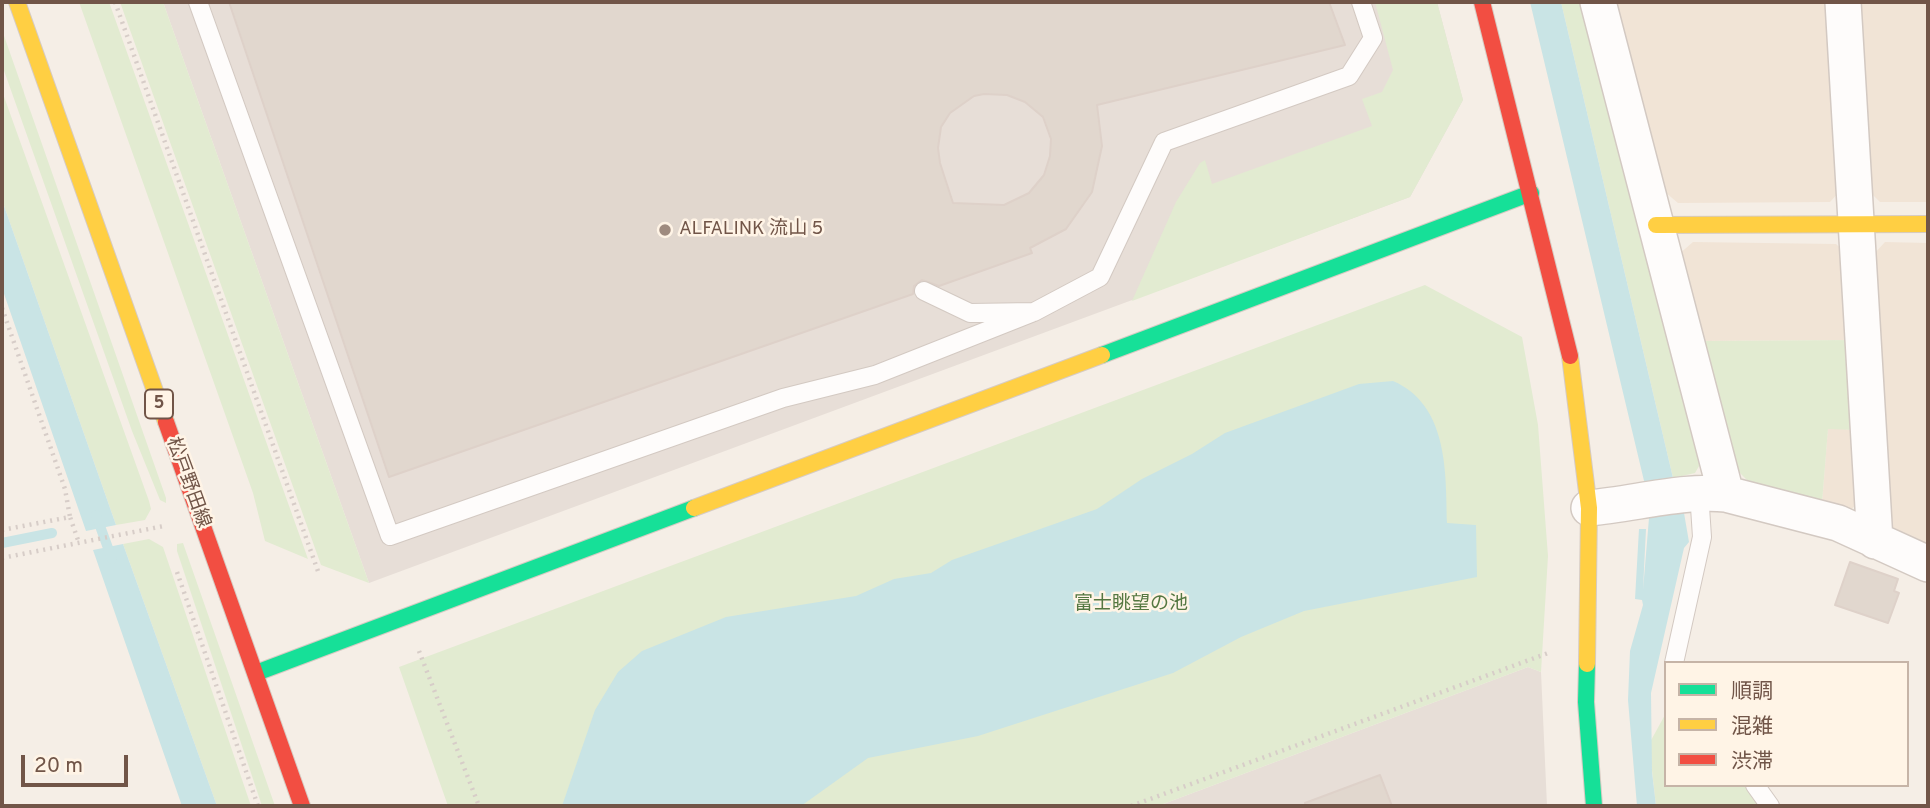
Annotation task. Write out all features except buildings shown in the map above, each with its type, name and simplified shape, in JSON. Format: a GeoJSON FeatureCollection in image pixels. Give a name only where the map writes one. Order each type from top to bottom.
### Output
{"type":"FeatureCollection","features":[{"type":"Feature","properties":{"kind":"street","name":"松戸野田線"},"geometry":{"type":"LineString","coordinates":[[17,2],[302,806]]}},
{"type":"Feature","properties":{"kind":"street"},"geometry":{"type":"LineString","coordinates":[[1482,2],[1567,337],[1580,418],[1588,508],[1586,702],[1594,806]]}},
{"type":"Feature","properties":{"kind":"street"},"geometry":{"type":"LineString","coordinates":[[1598,2],[1656,225],[1703,493]]}},
{"type":"Feature","properties":{"kind":"street"},"geometry":{"type":"LineString","coordinates":[[1843,2],[1875,541]]}},
{"type":"Feature","properties":{"kind":"street"},"geometry":{"type":"LineString","coordinates":[[256,673],[1531,193]]}},
{"type":"Feature","properties":{"kind":"street"},"geometry":{"type":"LineString","coordinates":[[1656,225],[1928,224]]}},
{"type":"Feature","properties":{"kind":"street"},"geometry":{"type":"LineString","coordinates":[[1588,508],[1703,493],[1838,523],[1928,564]]}},
{"type":"Feature","properties":{"kind":"lane"},"geometry":{"type":"LineString","coordinates":[[198,2],[390,536],[783,398],[875,376],[1034,312],[1100,277],[1164,142],[1349,76],[1373,38],[1361,2]]}},
{"type":"Feature","properties":{"kind":"lane"},"geometry":{"type":"LineString","coordinates":[[924,291],[970,313],[1034,312]]}},
{"type":"Feature","properties":{"kind":"lane"},"geometry":{"type":"LineString","coordinates":[[1674,661],[1702,537],[1703,493]]}},
{"type":"Feature","properties":{"kind":"lane"},"geometry":{"type":"LineString","coordinates":[[1756,787],[1770,806]]}},
{"type":"Feature","properties":{"kind":"path"},"geometry":{"type":"LineString","coordinates":[[115,2],[319,575]]}},
{"type":"Feature","properties":{"kind":"path"},"geometry":{"type":"LineString","coordinates":[[2,308],[65,489],[70,517],[79,542]]}},
{"type":"Feature","properties":{"kind":"path"},"geometry":{"type":"LineString","coordinates":[[2,530],[70,517]]}},
{"type":"Feature","properties":{"kind":"path"},"geometry":{"type":"LineString","coordinates":[[2,558],[122,534]]}},
{"type":"Feature","properties":{"kind":"path"},"geometry":{"type":"LineString","coordinates":[[419,651],[479,806]]}},
{"type":"Feature","properties":{"kind":"path"},"geometry":{"type":"LineString","coordinates":[[1131,806],[1551,652]]}},
{"type":"Feature","properties":{"kind":"shaded area"},"geometry":{"type":"Polygon","coordinates":[[[163,2],[1437,2],[1463,100],[1410,197],[369,583],[163,2]]]}},
{"type":"Feature","properties":{"kind":"shaded area"},"geometry":{"type":"Polygon","coordinates":[[[1616,2],[1829,2],[1841,190],[1830,202],[1678,203],[1665,192],[1616,2]]]}},
{"type":"Feature","properties":{"kind":"shaded area"},"geometry":{"type":"Polygon","coordinates":[[[1856,2],[1928,2],[1928,202],[1880,202],[1868,190],[1856,2]]]}},
{"type":"Feature","properties":{"kind":"shaded area"},"geometry":{"type":"Polygon","coordinates":[[[1693,242],[1836,244],[1848,255],[1854,340],[1701,341],[1678,255],[1693,242]]]}},
{"type":"Feature","properties":{"kind":"shaded area"},"geometry":{"type":"Polygon","coordinates":[[[1885,242],[1928,243],[1928,550],[1896,535],[1889,520],[1873,255],[1885,242]]]}},
{"type":"Feature","properties":{"kind":"shaded area"},"geometry":{"type":"Polygon","coordinates":[[[1828,428],[1859,430],[1861,501],[1849,511],[1822,503],[1828,428]]]}},
{"type":"Feature","properties":{"kind":"shaded area"},"geometry":{"type":"Polygon","coordinates":[[[1528,667],[1541,672],[1547,806],[1158,806],[1528,667]]]}},
{"type":"Feature","properties":{"kind":"green space"},"geometry":{"type":"Polygon","coordinates":[[[79,2],[109,2],[308,559],[265,541],[253,493],[79,2]]]}},
{"type":"Feature","properties":{"kind":"green space"},"geometry":{"type":"Polygon","coordinates":[[[120,2],[163,2],[369,583],[321,565],[120,2]]]}},
{"type":"Feature","properties":{"kind":"green space"},"geometry":{"type":"Polygon","coordinates":[[[1375,2],[1437,2],[1463,100],[1410,197],[1132,301],[1176,202],[1200,163],[1205,160],[1212,184],[1372,126],[1362,99],[1382,92],[1393,70],[1375,2]]]}},
{"type":"Feature","properties":{"kind":"green space"},"geometry":{"type":"Polygon","coordinates":[[[1561,2],[1581,2],[1702,461],[1695,473],[1673,478],[1561,2]]]}},
{"type":"Feature","properties":{"kind":"green space"},"geometry":{"type":"Polygon","coordinates":[[[2,30],[166,503],[160,500],[132,431],[2,65],[2,30]]]}},
{"type":"Feature","properties":{"kind":"green space"},"geometry":{"type":"Polygon","coordinates":[[[2,91],[149,501],[151,509],[145,520],[116,525],[2,200],[2,91]]]}},
{"type":"Feature","properties":{"kind":"green space","name":"富士眺望の池"},"geometry":{"type":"Polygon","coordinates":[[[1425,285],[1522,337],[1538,425],[1548,556],[1541,672],[1528,667],[1158,806],[448,806],[399,667],[1425,285]]]}},
{"type":"Feature","properties":{"kind":"green space"},"geometry":{"type":"Polygon","coordinates":[[[1854,340],[1859,430],[1828,429],[1822,503],[1747,480],[1738,471],[1701,341],[1854,340]]]}},
{"type":"Feature","properties":{"kind":"green space"},"geometry":{"type":"Polygon","coordinates":[[[149,539],[163,547],[251,806],[217,806],[123,544],[149,539]]]}},
{"type":"Feature","properties":{"kind":"green space"},"geometry":{"type":"Polygon","coordinates":[[[183,543],[275,806],[262,806],[177,551],[177,544],[183,543]]]}},
{"type":"Feature","properties":{"kind":"green space"},"geometry":{"type":"Polygon","coordinates":[[[1664,717],[1664,787],[1745,787],[1758,806],[1656,806],[1649,744],[1664,717]]]}},
{"type":"Feature","properties":{"kind":"water"},"geometry":{"type":"Polygon","coordinates":[[[1530,2],[1561,2],[1673,478],[1645,485],[1530,2]]]}},
{"type":"Feature","properties":{"kind":"water"},"geometry":{"type":"Polygon","coordinates":[[[2,200],[116,525],[86,531],[2,288],[2,200]]]}},
{"type":"Feature","properties":{"kind":"water"},"geometry":{"type":"Polygon","coordinates":[[[1393,381],[1411,392],[1434,423],[1444,462],[1447,523],[1476,525],[1477,577],[1304,611],[1241,637],[1173,673],[978,736],[868,758],[801,806],[562,806],[595,710],[618,672],[642,651],[726,617],[856,596],[894,579],[931,573],[952,560],[1097,509],[1142,479],[1192,454],[1225,433],[1359,384],[1393,381]]]}},
{"type":"Feature","properties":{"kind":"water"},"geometry":{"type":"Polygon","coordinates":[[[1687,508],[1684,513],[1689,542],[1684,548],[1651,693],[1652,772],[1656,806],[1637,806],[1628,700],[1630,651],[1643,605],[1642,600],[1635,599],[1639,529],[1646,529],[1643,590],[1649,518],[1687,508]]]}},
{"type":"Feature","properties":{"kind":"water"},"geometry":{"type":"Polygon","coordinates":[[[123,544],[217,806],[182,806],[93,550],[123,544]]]}},
{"type":"Feature","properties":{"kind":"waterway"},"geometry":{"type":"LineString","coordinates":[[96,515],[112,559]]}},
{"type":"Feature","properties":{"kind":"waterway"},"geometry":{"type":"LineString","coordinates":[[2,543],[52,533]]}},
{"type":"Feature","properties":{"kind":"traffic: fast"},"geometry":{"type":"LineString","coordinates":[[1102,355],[1531,193]]}},
{"type":"Feature","properties":{"kind":"traffic: fast"},"geometry":{"type":"LineString","coordinates":[[256,673],[694,508]]}},
{"type":"Feature","properties":{"kind":"traffic: fast"},"geometry":{"type":"LineString","coordinates":[[1587,664],[1586,702],[1594,806]]}},
{"type":"Feature","properties":{"kind":"traffic: slow"},"geometry":{"type":"LineString","coordinates":[[17,2],[166,422]]}},
{"type":"Feature","properties":{"kind":"traffic: slow"},"geometry":{"type":"LineString","coordinates":[[1656,225],[1928,224]]}},
{"type":"Feature","properties":{"kind":"traffic: slow"},"geometry":{"type":"LineString","coordinates":[[694,508],[1102,355]]}},
{"type":"Feature","properties":{"kind":"traffic: slow"},"geometry":{"type":"LineString","coordinates":[[1570,356],[1589,508],[1587,664]]}},
{"type":"Feature","properties":{"kind":"traffic: jam"},"geometry":{"type":"LineString","coordinates":[[1482,2],[1570,356]]}},
{"type":"Feature","properties":{"kind":"traffic: jam"},"geometry":{"type":"LineString","coordinates":[[166,422],[302,806]]}},
{"type":"Feature","properties":{"kind":"place","name":"ALFALINK 流山 5"},"geometry":{"type":"Point","coordinates":[665,230]}}]}
